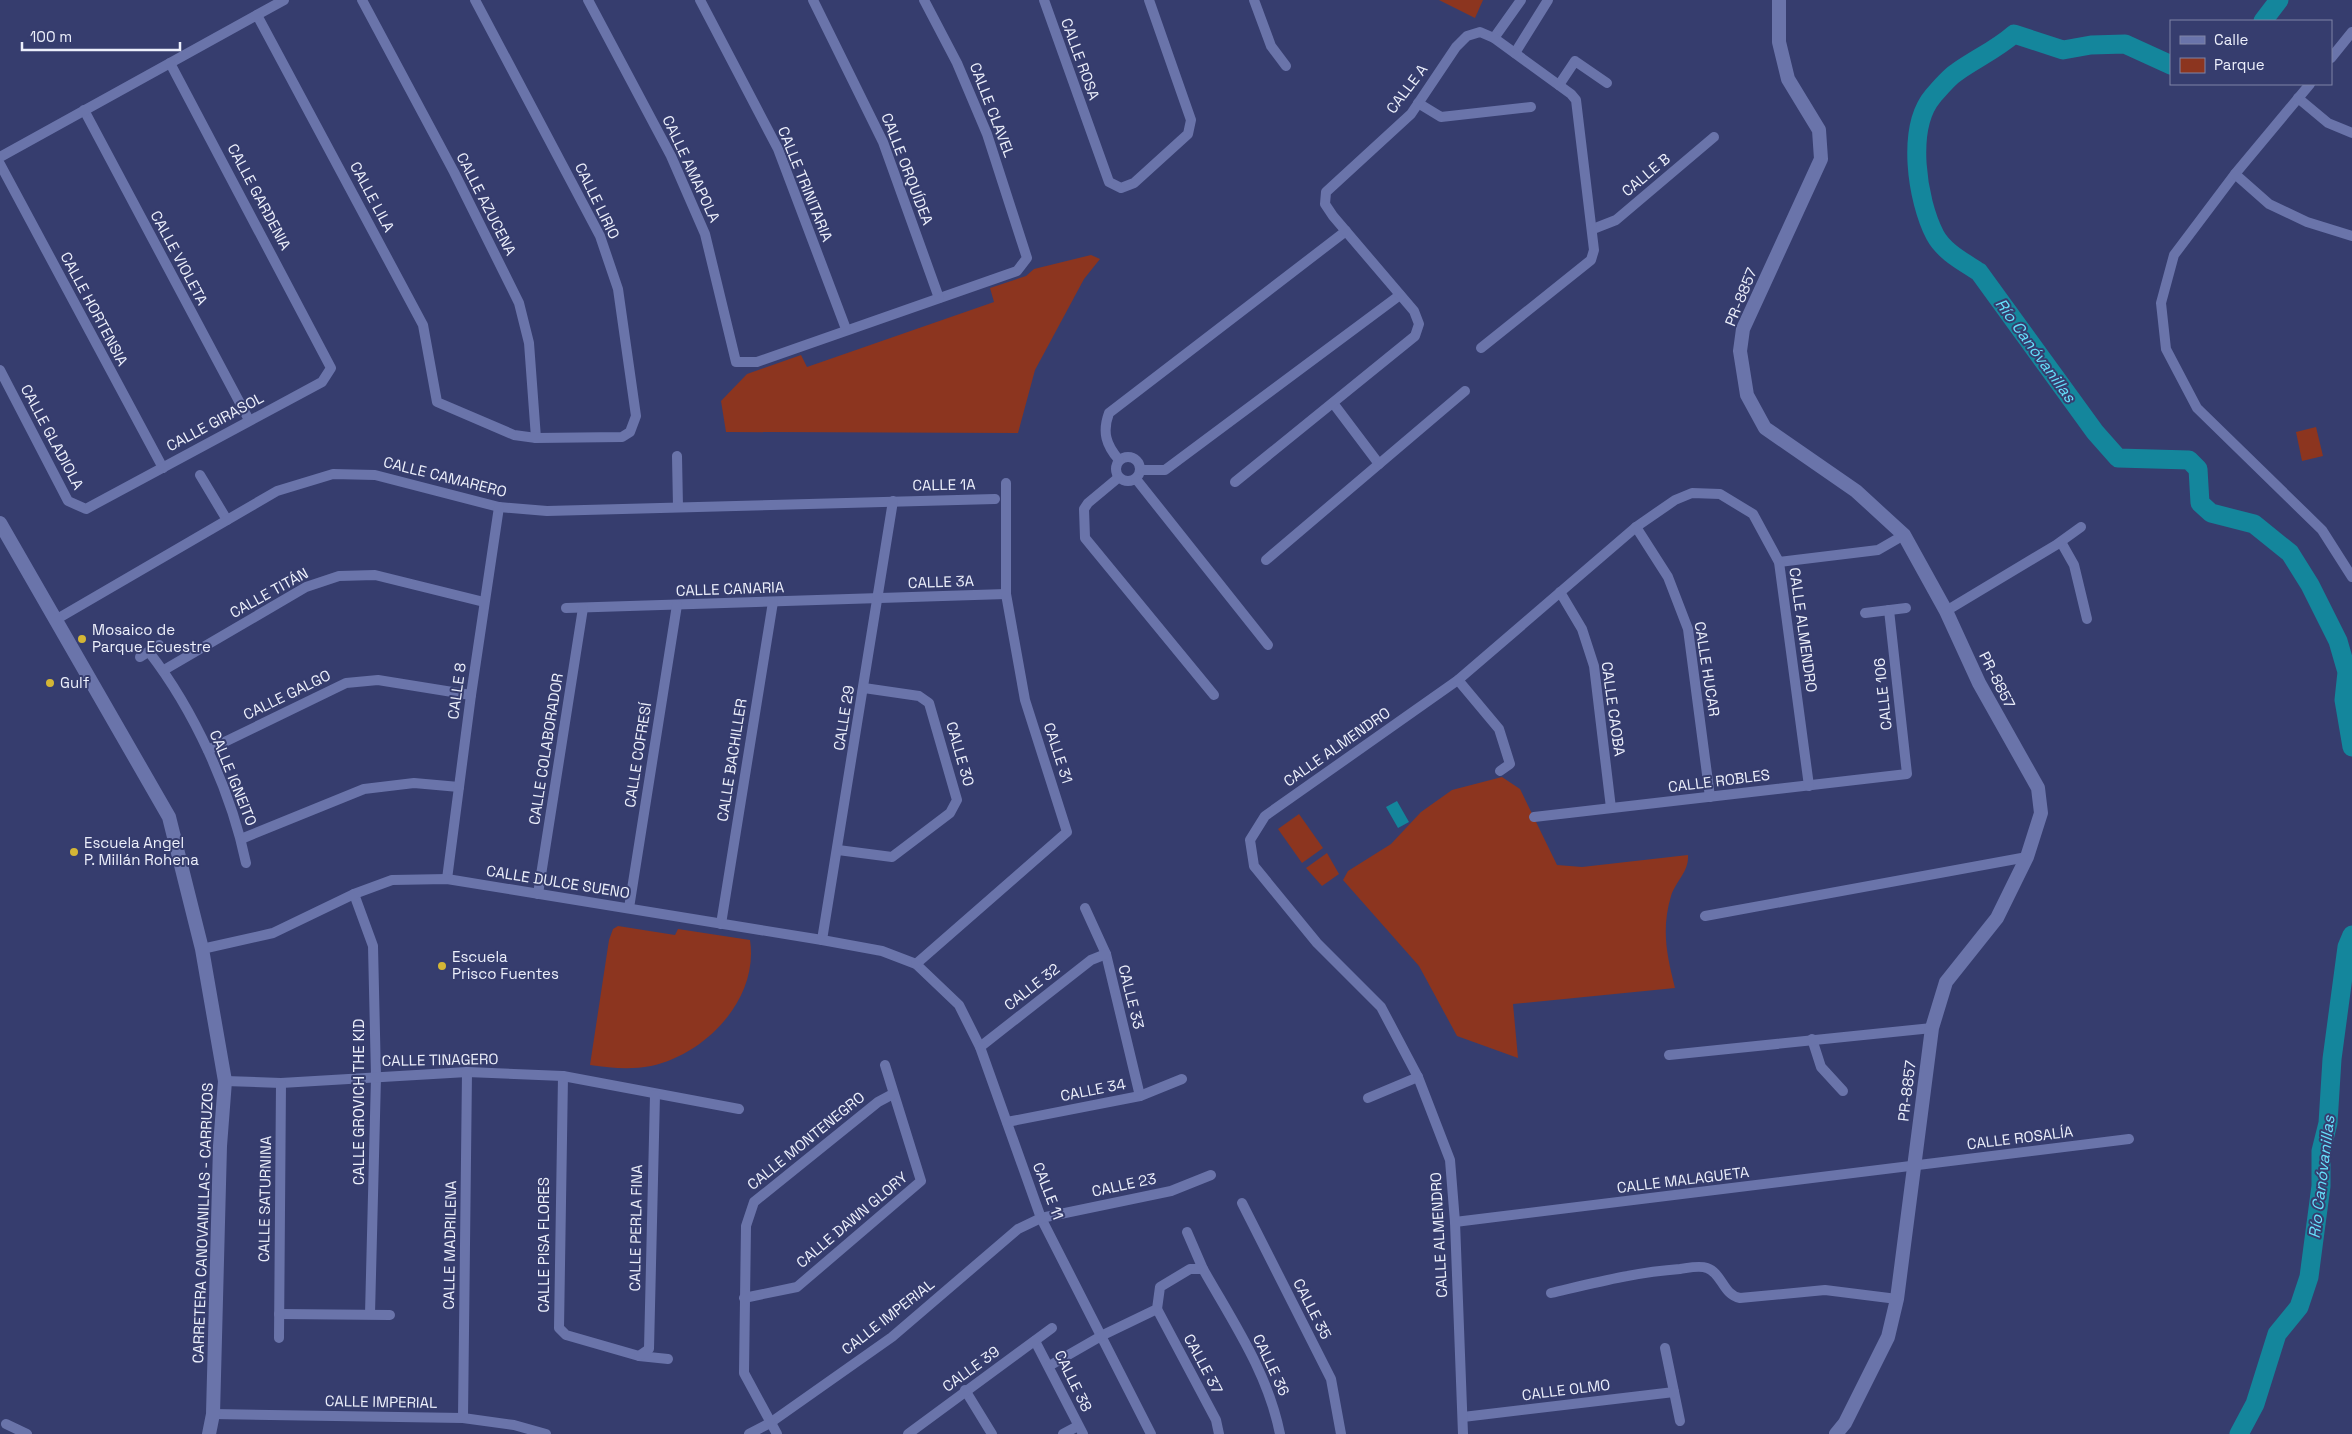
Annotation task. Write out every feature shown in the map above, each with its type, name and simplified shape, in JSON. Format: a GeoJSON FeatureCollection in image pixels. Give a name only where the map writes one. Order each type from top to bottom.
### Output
{"type":"FeatureCollection","features":[{"type":"Feature","properties":{"kind":"street"},"geometry":{"type":"LineString","coordinates":[[0,157],[284,0]]}},
{"type":"Feature","properties":{"kind":"street","name":"CALLE AZUCENA"},"geometry":{"type":"LineString","coordinates":[[362,0],[454,172],[519,303],[529,343],[536,438]]}},
{"type":"Feature","properties":{"kind":"street","name":"CALLE LIRIO"},"geometry":{"type":"LineString","coordinates":[[475,0],[600,236],[618,289],[636,416],[630,432],[622,437],[536,438]]}},
{"type":"Feature","properties":{"kind":"street","name":"CALLE AMAPOLA"},"geometry":{"type":"LineString","coordinates":[[588,0],[671,156],[706,234],[736,362],[757,362],[846,329]]}},
{"type":"Feature","properties":{"kind":"street","name":"CALLE TRINITARIA"},"geometry":{"type":"LineString","coordinates":[[700,0],[778,149],[846,329]]}},
{"type":"Feature","properties":{"kind":"street","name":"CALLE ORQUÍDEA"},"geometry":{"type":"LineString","coordinates":[[813,0],[883,142],[939,298]]}},
{"type":"Feature","properties":{"kind":"street","name":"CALLE CLAVEL"},"geometry":{"type":"LineString","coordinates":[[924,0],[958,63],[980,116],[1028,258],[1017,271],[939,298]]}},
{"type":"Feature","properties":{"kind":"street","name":"CALLE ROSA"},"geometry":{"type":"LineString","coordinates":[[1044,0],[1109,182],[1121,188],[1134,183],[1188,134],[1191,120],[1149,0]]}},
{"type":"Feature","properties":{"kind":"street"},"geometry":{"type":"LineString","coordinates":[[1254,0],[1271,46],[1286,66]]}},
{"type":"Feature","properties":{"kind":"street"},"geometry":{"type":"LineString","coordinates":[[1494,38],[1521,0]]}},
{"type":"Feature","properties":{"kind":"street"},"geometry":{"type":"LineString","coordinates":[[1515,53],[1548,0]]}},
{"type":"Feature","properties":{"kind":"street","name":"PR-8857"},"geometry":{"type":"LineString","coordinates":[[1779,0],[1779,42],[1783,60],[1788,78],[1819,130],[1821,159],[1743,329],[1740,351],[1747,394],[1765,428],[1856,492],[1904,535],[1946,611],[1979,683],[2038,788],[2041,813],[2027,858],[1997,918],[1946,982],[1932,1028],[1897,1299],[1888,1337],[1845,1423],[1836,1434]]}},
{"type":"Feature","properties":{"kind":"street","name":"CALLE LILA"},"geometry":{"type":"LineString","coordinates":[[257,15],[423,325],[437,402],[514,435],[536,438]]}},
{"type":"Feature","properties":{"kind":"street","name":"CALLE A"},"geometry":{"type":"LineString","coordinates":[[1235,482],[1415,336],[1419,324],[1414,311],[1325,204],[1326,192],[1411,114],[1456,47],[1467,36],[1480,32],[1494,38],[1559,85],[1576,100],[1594,229],[1594,250],[1591,260],[1481,348]]}},
{"type":"Feature","properties":{"kind":"street"},"geometry":{"type":"LineString","coordinates":[[2332,57],[2352,32]]}},
{"type":"Feature","properties":{"kind":"street"},"geometry":{"type":"LineString","coordinates":[[1559,85],[1575,62],[1607,83]]}},
{"type":"Feature","properties":{"kind":"street","name":"CALLE GARDENIA"},"geometry":{"type":"LineString","coordinates":[[170,63],[320,346]]}},
{"type":"Feature","properties":{"kind":"street"},"geometry":{"type":"LineString","coordinates":[[2309,85],[2235,174],[2174,255],[2161,303],[2166,350],[2197,408],[2322,530],[2352,578]]}},
{"type":"Feature","properties":{"kind":"street"},"geometry":{"type":"LineString","coordinates":[[2298,98],[2328,123],[2352,133]]}},
{"type":"Feature","properties":{"kind":"street"},"geometry":{"type":"LineString","coordinates":[[1418,103],[1441,117],[1531,107]]}},
{"type":"Feature","properties":{"kind":"street","name":"CALLE VIOLETA"},"geometry":{"type":"LineString","coordinates":[[84,110],[249,420]]}},
{"type":"Feature","properties":{"kind":"street","name":"CALLE B"},"geometry":{"type":"LineString","coordinates":[[1594,229],[1616,220],[1714,137]]}},
{"type":"Feature","properties":{"kind":"street","name":"CALLE HORTENSIA"},"geometry":{"type":"LineString","coordinates":[[0,164],[163,468]]}},
{"type":"Feature","properties":{"kind":"street"},"geometry":{"type":"LineString","coordinates":[[2235,174],[2269,204],[2307,222],[2352,236]]}},
{"type":"Feature","properties":{"kind":"street"},"geometry":{"type":"LineString","coordinates":[[1119,460],[1106,441],[1104,433],[1109,413],[1346,231]]}},
{"type":"Feature","properties":{"kind":"street"},"geometry":{"type":"LineString","coordinates":[[1268,645],[1138,474],[1139,465],[1133,458],[1119,460],[1115,469],[1118,478],[1127,482],[1138,474],[1165,470],[1400,295]]}},
{"type":"Feature","properties":{"kind":"street"},"geometry":{"type":"LineString","coordinates":[[846,329],[939,298]]}},
{"type":"Feature","properties":{"kind":"street","name":"CALLE GIRASOL"},"geometry":{"type":"LineString","coordinates":[[86,509],[322,382],[331,368],[320,346]]}},
{"type":"Feature","properties":{"kind":"street","name":"CALLE GLADIOLA"},"geometry":{"type":"LineString","coordinates":[[0,370],[68,501],[86,509]]}},
{"type":"Feature","properties":{"kind":"street"},"geometry":{"type":"LineString","coordinates":[[1266,560],[1465,392]]}},
{"type":"Feature","properties":{"kind":"street"},"geometry":{"type":"LineString","coordinates":[[1332,403],[1379,464]]}},
{"type":"Feature","properties":{"kind":"street"},"geometry":{"type":"LineString","coordinates":[[677,456],[678,507]]}},
{"type":"Feature","properties":{"kind":"street"},"geometry":{"type":"LineString","coordinates":[[200,474],[227,520]]}},
{"type":"Feature","properties":{"kind":"street","name":"CALLE CAMARERO"},"geometry":{"type":"LineString","coordinates":[[57,619],[277,491],[333,474],[374,475],[499,507],[547,511],[893,501]]}},
{"type":"Feature","properties":{"kind":"street"},"geometry":{"type":"LineString","coordinates":[[1118,478],[1088,503],[1084,509],[1085,538],[1214,694]]}},
{"type":"Feature","properties":{"kind":"street","name":"CALLE 31"},"geometry":{"type":"LineString","coordinates":[[916,964],[1068,832],[1025,700],[1006,594],[1006,483]]}},
{"type":"Feature","properties":{"kind":"street","name":"CALLE ALMENDRO"},"geometry":{"type":"LineString","coordinates":[[1463,1434],[1455,1222],[1450,1160],[1418,1077],[1381,1007],[1317,943],[1254,866],[1250,840],[1265,816],[1458,680],[1636,527],[1676,500],[1692,493],[1720,494],[1753,514],[1779,562],[1809,786]]}},
{"type":"Feature","properties":{"kind":"street","name":"CALLE 1A"},"geometry":{"type":"LineString","coordinates":[[893,501],[995,499]]}},
{"type":"Feature","properties":{"kind":"street","name":"CALLE 29"},"geometry":{"type":"LineString","coordinates":[[822,940],[893,501]]}},
{"type":"Feature","properties":{"kind":"street","name":"CALLE 8"},"geometry":{"type":"LineString","coordinates":[[447,879],[484,602],[499,507]]}},
{"type":"Feature","properties":{"kind":"street","name":"CARRETERA CANOVANILLAS - CARRUZOS"},"geometry":{"type":"LineString","coordinates":[[0,523],[57,619],[169,817],[202,949],[225,1081],[220,1146],[213,1414],[210,1434]]}},
{"type":"Feature","properties":{"kind":"street","name":"CALLE HUCAR"},"geometry":{"type":"LineString","coordinates":[[1636,527],[1668,577],[1688,629],[1710,797]]}},
{"type":"Feature","properties":{"kind":"street"},"geometry":{"type":"LineString","coordinates":[[1946,611],[2061,542],[2081,527]]}},
{"type":"Feature","properties":{"kind":"street"},"geometry":{"type":"LineString","coordinates":[[1779,562],[1878,550],[1904,535]]}},
{"type":"Feature","properties":{"kind":"street"},"geometry":{"type":"LineString","coordinates":[[2061,542],[2074,565],[2087,620]]}},
{"type":"Feature","properties":{"kind":"street","name":"CALLE TITÁN"},"geometry":{"type":"LineString","coordinates":[[164,670],[306,587],[339,576],[375,575],[484,602]]}},
{"type":"Feature","properties":{"kind":"street","name":"CALLE CAOBA"},"geometry":{"type":"LineString","coordinates":[[1560,592],[1582,629],[1594,666],[1611,808]]}},
{"type":"Feature","properties":{"kind":"street","name":"CALLE 3A"},"geometry":{"type":"LineString","coordinates":[[877,600],[1006,594]]}},
{"type":"Feature","properties":{"kind":"street","name":"CALLE CANARIA"},"geometry":{"type":"LineString","coordinates":[[566,608],[877,600]]}},
{"type":"Feature","properties":{"kind":"street","name":"CALLE BACHILLER"},"geometry":{"type":"LineString","coordinates":[[721,924],[773,602]]}},
{"type":"Feature","properties":{"kind":"street","name":"CALLE COFRESÍ"},"geometry":{"type":"LineString","coordinates":[[629,908],[677,605]]}},
{"type":"Feature","properties":{"kind":"street","name":"CALLE COLABORADOR"},"geometry":{"type":"LineString","coordinates":[[538,894],[583,608]]}},
{"type":"Feature","properties":{"kind":"street"},"geometry":{"type":"LineString","coordinates":[[1864,613],[1906,608]]}},
{"type":"Feature","properties":{"kind":"street","name":"CALLE 106"},"geometry":{"type":"LineString","coordinates":[[1888,610],[1907,774]]}},
{"type":"Feature","properties":{"kind":"street","name":"CALLE IGNEITO"},"geometry":{"type":"LineString","coordinates":[[159,646],[145,655],[164,670],[208,750],[241,839],[246,863]]}},
{"type":"Feature","properties":{"kind":"street","name":"CALLE GALGO"},"geometry":{"type":"LineString","coordinates":[[208,750],[346,683],[378,680],[471,695]]}},
{"type":"Feature","properties":{"kind":"street"},"geometry":{"type":"LineString","coordinates":[[1458,680],[1499,729],[1510,764],[1500,771]]}},
{"type":"Feature","properties":{"kind":"street","name":"CALLE 30"},"geometry":{"type":"LineString","coordinates":[[838,850],[892,857],[950,813],[957,800],[930,703],[920,696],[864,688]]}},
{"type":"Feature","properties":{"kind":"street","name":"CALLE ROBLES"},"geometry":{"type":"LineString","coordinates":[[1534,818],[1907,774]]}},
{"type":"Feature","properties":{"kind":"street"},"geometry":{"type":"LineString","coordinates":[[241,839],[364,789],[414,783],[459,787]]}},
{"type":"Feature","properties":{"kind":"street"},"geometry":{"type":"LineString","coordinates":[[1705,916],[2027,858]]}},
{"type":"Feature","properties":{"kind":"street","name":"CALLE DULCE SUENO"},"geometry":{"type":"LineString","coordinates":[[202,949],[273,933],[354,894],[392,880],[447,879],[822,940],[882,951],[916,964]]}},
{"type":"Feature","properties":{"kind":"street","name":"CALLE GROVICH THE KID"},"geometry":{"type":"LineString","coordinates":[[354,894],[374,946],[376,1076],[370,1314]]}},
{"type":"Feature","properties":{"kind":"street","name":"CALLE 33"},"geometry":{"type":"LineString","coordinates":[[1085,908],[1106,954],[1140,1096]]}},
{"type":"Feature","properties":{"kind":"street","name":"CALLE 32"},"geometry":{"type":"LineString","coordinates":[[980,1047],[1091,960],[1106,954]]}},
{"type":"Feature","properties":{"kind":"street","name":"CALLE 11"},"geometry":{"type":"LineString","coordinates":[[916,964],[959,1005],[980,1047],[1041,1218],[1103,1335],[1151,1434]]}},
{"type":"Feature","properties":{"kind":"street"},"geometry":{"type":"LineString","coordinates":[[1669,1056],[1812,1039],[1932,1028]]}},
{"type":"Feature","properties":{"kind":"street"},"geometry":{"type":"LineString","coordinates":[[1812,1039],[1821,1067],[1843,1091]]}},
{"type":"Feature","properties":{"kind":"street","name":"CALLE DAWN GLORY"},"geometry":{"type":"LineString","coordinates":[[744,1298],[797,1287],[921,1181],[898,1100],[893,1094],[885,1065]]}},
{"type":"Feature","properties":{"kind":"street","name":"CALLE TINAGERO"},"geometry":{"type":"LineString","coordinates":[[225,1081],[281,1084],[376,1076],[468,1072],[562,1076],[655,1095],[739,1109]]}},
{"type":"Feature","properties":{"kind":"street","name":"CALLE MADRILENA"},"geometry":{"type":"LineString","coordinates":[[463,1418],[468,1072]]}},
{"type":"Feature","properties":{"kind":"street","name":"CALLE PISA FLORES"},"geometry":{"type":"LineString","coordinates":[[562,1076],[559,1328],[566,1335],[639,1356],[668,1359]]}},
{"type":"Feature","properties":{"kind":"street"},"geometry":{"type":"LineString","coordinates":[[1368,1098],[1418,1077]]}},
{"type":"Feature","properties":{"kind":"street","name":"CALLE 34"},"geometry":{"type":"LineString","coordinates":[[1007,1122],[1140,1096],[1182,1079]]}},
{"type":"Feature","properties":{"kind":"street","name":"CALLE SATURNINA"},"geometry":{"type":"LineString","coordinates":[[279,1338],[281,1084]]}},
{"type":"Feature","properties":{"kind":"street","name":"CALLE MONTENEGRO"},"geometry":{"type":"LineString","coordinates":[[777,1434],[744,1373],[746,1226],[754,1202],[878,1102],[893,1094]]}},
{"type":"Feature","properties":{"kind":"street","name":"CALLE PERLA FINA"},"geometry":{"type":"LineString","coordinates":[[639,1356],[649,1349],[655,1095]]}},
{"type":"Feature","properties":{"kind":"street","name":"CALLE ROSALÍA"},"geometry":{"type":"LineString","coordinates":[[1914,1166],[2129,1139]]}},
{"type":"Feature","properties":{"kind":"street","name":"CALLE MALAGUETA"},"geometry":{"type":"LineString","coordinates":[[1455,1222],[1914,1166]]}},
{"type":"Feature","properties":{"kind":"street","name":"CALLE 23"},"geometry":{"type":"LineString","coordinates":[[1041,1218],[1171,1191],[1211,1175]]}},
{"type":"Feature","properties":{"kind":"street","name":"CALLE 35"},"geometry":{"type":"LineString","coordinates":[[1242,1203],[1331,1379],[1341,1434]]}},
{"type":"Feature","properties":{"kind":"street","name":"CALLE IMPERIAL"},"geometry":{"type":"LineString","coordinates":[[749,1434],[770,1422],[892,1337],[1018,1229],[1041,1218]]}},
{"type":"Feature","properties":{"kind":"street","name":"CALLE 36"},"geometry":{"type":"LineString","coordinates":[[1187,1232],[1203,1269],[1257,1364],[1275,1411],[1280,1434]]}},
{"type":"Feature","properties":{"kind":"street"},"geometry":{"type":"LineString","coordinates":[[1551,1293],[1620,1276],[1699,1267],[1713,1271],[1729,1293],[1740,1298],[1825,1290],[1897,1299]]}},
{"type":"Feature","properties":{"kind":"street"},"geometry":{"type":"LineString","coordinates":[[1049,1366],[1103,1335],[1157,1309],[1160,1288],[1190,1269],[1203,1269]]}},
{"type":"Feature","properties":{"kind":"street","name":"CALLE 37"},"geometry":{"type":"LineString","coordinates":[[1157,1309],[1216,1420],[1219,1434]]}},
{"type":"Feature","properties":{"kind":"street"},"geometry":{"type":"LineString","coordinates":[[279,1314],[390,1315]]}},
{"type":"Feature","properties":{"kind":"street","name":"CALLE 39"},"geometry":{"type":"LineString","coordinates":[[908,1434],[920,1431],[965,1390],[1052,1328]]}},
{"type":"Feature","properties":{"kind":"street","name":"CALLE 38"},"geometry":{"type":"LineString","coordinates":[[1036,1341],[1081,1430]]}},
{"type":"Feature","properties":{"kind":"street"},"geometry":{"type":"LineString","coordinates":[[1665,1348],[1680,1421]]}},
{"type":"Feature","properties":{"kind":"street"},"geometry":{"type":"LineString","coordinates":[[965,1390],[992,1434]]}},
{"type":"Feature","properties":{"kind":"street","name":"CALLE OLMO"},"geometry":{"type":"LineString","coordinates":[[1463,1417],[1674,1392]]}},
{"type":"Feature","properties":{"kind":"street","name":"CALLE IMPERIAL"},"geometry":{"type":"LineString","coordinates":[[213,1414],[463,1418],[514,1425],[546,1434]]}},
{"type":"Feature","properties":{"kind":"street"},"geometry":{"type":"LineString","coordinates":[[6,1424],[27,1434]]}},
{"type":"Feature","properties":{"kind":"street"},"geometry":{"type":"LineString","coordinates":[[1063,1434],[1081,1430]]}},
{"type":"Feature","properties":{"kind":"green space"},"geometry":{"type":"Polygon","coordinates":[[[1439,0],[1483,0],[1475,18],[1439,0]]]}},
{"type":"Feature","properties":{"kind":"green space"},"geometry":{"type":"Polygon","coordinates":[[[1091,255],[1100,259],[1084,279],[1035,370],[1018,433],[726,432],[721,401],[747,374],[801,355],[807,367],[994,302],[990,288],[1026,276],[1034,269],[1091,255]]]}},
{"type":"Feature","properties":{"kind":"green space"},"geometry":{"type":"Polygon","coordinates":[[[2316,427],[2323,456],[2302,461],[2296,432],[2316,427]]]}},
{"type":"Feature","properties":{"kind":"green space"},"geometry":{"type":"Polygon","coordinates":[[[1502,777],[1520,789],[1557,865],[1582,867],[1688,855],[1684,871],[1671,896],[1666,920],[1666,943],[1675,988],[1513,1004],[1518,1058],[1457,1036],[1419,966],[1343,880],[1348,871],[1391,844],[1421,812],[1452,790],[1502,777]]]}},
{"type":"Feature","properties":{"kind":"green space"},"geometry":{"type":"Polygon","coordinates":[[[1299,814],[1323,848],[1302,863],[1278,829],[1299,814]]]}},
{"type":"Feature","properties":{"kind":"green space"},"geometry":{"type":"Polygon","coordinates":[[[1327,853],[1339,874],[1322,886],[1306,868],[1327,853]]]}},
{"type":"Feature","properties":{"kind":"green space"},"geometry":{"type":"Polygon","coordinates":[[[618,926],[675,935],[678,929],[750,940],[751,962],[746,983],[737,1003],[724,1021],[709,1036],[691,1050],[671,1060],[636,1068],[590,1065],[609,940],[613,929],[618,926]]]}},
{"type":"Feature","properties":{"kind":"shaded area"},"geometry":{"type":"Polygon","coordinates":[[[1397,801],[1409,822],[1398,828],[1386,807],[1397,801]]]}},
{"type":"Feature","properties":{"kind":"waterway","name":"Río Canóvanillas"},"geometry":{"type":"LineString","coordinates":[[2264,20],[2279,0]]}},
{"type":"Feature","properties":{"kind":"waterway","name":"Río Canóvanillas"},"geometry":{"type":"LineString","coordinates":[[2170,65],[2125,44],[2091,45],[2063,50],[2014,34],[1951,77],[1933,96],[1925,110],[1919,126],[1917,145],[1919,184],[1923,203],[1939,241],[1955,256],[1979,272],[2095,432],[2118,458],[2189,460],[2198,469],[2200,503],[2211,513],[2254,524],[2290,553],[2310,585],[2338,641],[2347,672],[2344,700],[2352,747]]}},
{"type":"Feature","properties":{"kind":"waterway","name":"Río Canóvanillas"},"geometry":{"type":"LineString","coordinates":[[2239,1434],[2255,1404],[2277,1334],[2299,1307],[2309,1277],[2321,1186],[2321,1151],[2328,1123],[2332,1059],[2347,947],[2352,935]]}},
{"type":"Feature","properties":{"kind":"place","name":"Mosaico de Parque Ecuestre"},"geometry":{"type":"Point","coordinates":[82,639]}},
{"type":"Feature","properties":{"kind":"place","name":"Gulf"},"geometry":{"type":"Point","coordinates":[50,683]}},
{"type":"Feature","properties":{"kind":"place","name":"Escuela Angel P. Millán Rohena"},"geometry":{"type":"Point","coordinates":[74,852]}},
{"type":"Feature","properties":{"kind":"place","name":"Escuela Prisco Fuentes"},"geometry":{"type":"Point","coordinates":[442,966]}}]}
